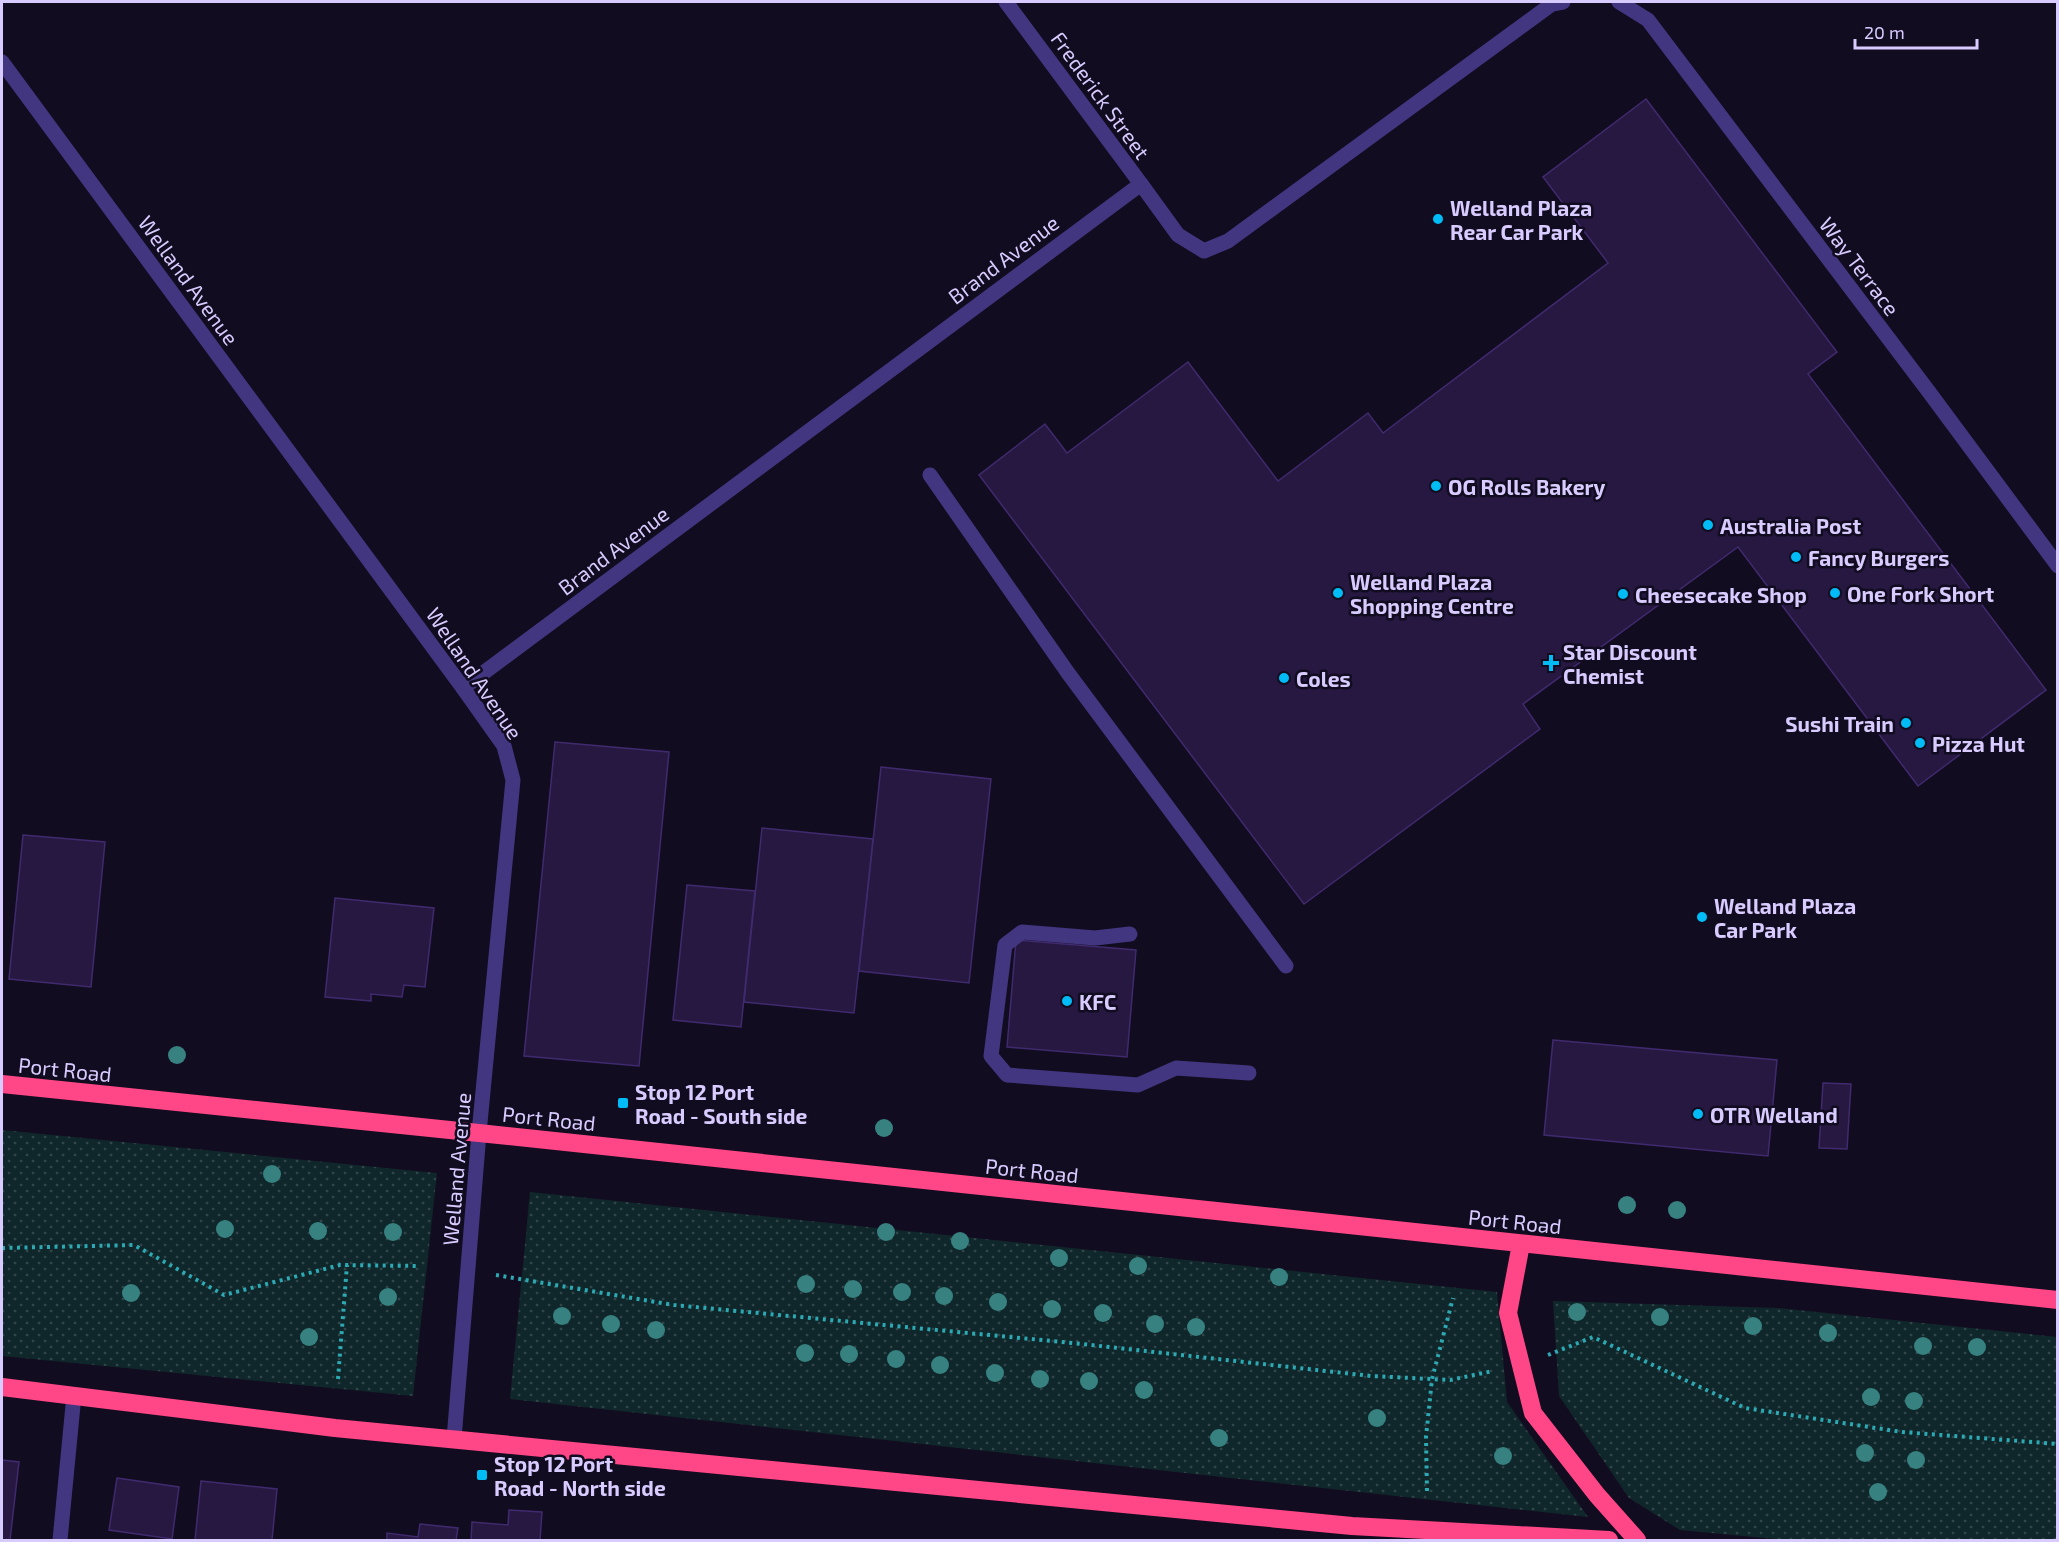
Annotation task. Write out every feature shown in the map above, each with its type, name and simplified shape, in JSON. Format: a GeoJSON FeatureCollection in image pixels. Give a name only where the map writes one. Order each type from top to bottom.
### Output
{"type":"FeatureCollection","features":[{"type":"Feature","properties":{"kind":"highway","name":"Port Road"},"geometry":{"type":"LineString","coordinates":[[2,1084],[2058,1300]]}},
{"type":"Feature","properties":{"kind":"highway"},"geometry":{"type":"LineString","coordinates":[[1521,1244],[1508,1313],[1533,1413],[1597,1494],[1637,1540]]}},
{"type":"Feature","properties":{"kind":"highway"},"geometry":{"type":"LineString","coordinates":[[2,1387],[335,1428],[1351,1533],[1609,1540]]}},
{"type":"Feature","properties":{"kind":"street","name":"Frederick Street"},"geometry":{"type":"LineString","coordinates":[[1006,2],[1141,184]]}},
{"type":"Feature","properties":{"kind":"street"},"geometry":{"type":"LineString","coordinates":[[1141,184],[1178,236],[1203,251],[1228,241],[1481,54],[1552,4],[1563,2]]}},
{"type":"Feature","properties":{"kind":"street","name":"Way Terrace"},"geometry":{"type":"LineString","coordinates":[[1619,2],[1648,20],[2058,566]]}},
{"type":"Feature","properties":{"kind":"street","name":"Welland Avenue"},"geometry":{"type":"LineString","coordinates":[[2,62],[504,746],[513,780],[479,1133],[454,1439]]}},
{"type":"Feature","properties":{"kind":"street","name":"Brand Avenue"},"geometry":{"type":"LineString","coordinates":[[463,688],[1141,184]]}},
{"type":"Feature","properties":{"kind":"street"},"geometry":{"type":"LineString","coordinates":[[930,476],[1068,673],[1286,966]]}},
{"type":"Feature","properties":{"kind":"street"},"geometry":{"type":"LineString","coordinates":[[1130,934],[1095,938],[1022,932],[1005,945],[991,1056],[996,1063],[1007,1075],[1138,1085],[1176,1068],[1249,1073]]}},
{"type":"Feature","properties":{"kind":"street"},"geometry":{"type":"LineString","coordinates":[[60,1540],[74,1395]]}},
{"type":"Feature","properties":{"kind":"path"},"geometry":{"type":"LineString","coordinates":[[2,1248],[134,1245],[224,1295],[347,1264],[420,1266]]}},
{"type":"Feature","properties":{"kind":"path"},"geometry":{"type":"LineString","coordinates":[[338,1379],[347,1264]]}},
{"type":"Feature","properties":{"kind":"path"},"geometry":{"type":"LineString","coordinates":[[490,1274],[674,1305],[1085,1345],[1371,1376],[1450,1380],[1501,1369]]}},
{"type":"Feature","properties":{"kind":"path"},"geometry":{"type":"LineString","coordinates":[[1427,1491],[1426,1437],[1432,1379],[1453,1298]]}},
{"type":"Feature","properties":{"kind":"path"},"geometry":{"type":"LineString","coordinates":[[1543,1356],[1593,1337],[1744,1408],[1902,1432],[2058,1444]]}},
{"type":"Feature","properties":{"kind":"green space"},"geometry":{"type":"Polygon","coordinates":[[[2,1130],[437,1173],[413,1396],[2,1356],[2,1130]]]}},
{"type":"Feature","properties":{"kind":"green space"},"geometry":{"type":"Polygon","coordinates":[[[530,1192],[1497,1292],[1507,1402],[1588,1517],[510,1399],[530,1192]]]}},
{"type":"Feature","properties":{"kind":"green space"},"geometry":{"type":"Polygon","coordinates":[[[1553,1301],[1777,1308],[2057,1337],[2057,1540],[1784,1540],[1680,1530],[1629,1498],[1559,1396],[1553,1301]]]}},
{"type":"Feature","properties":{"kind":"building","name":"Welland Plaza Shopping Centre"},"geometry":{"type":"Polygon","coordinates":[[[1646,99],[1837,352],[1808,374],[2046,690],[1918,786],[1738,547],[1523,704],[1540,729],[1304,904],[979,475],[1045,424],[1067,453],[1188,362],[1278,481],[1368,413],[1383,433],[1608,263],[1543,177],[1646,99]]]}},
{"type":"Feature","properties":{"kind":"building"},"geometry":{"type":"Polygon","coordinates":[[[555,742],[669,752],[639,1066],[524,1056],[555,742]]]}},
{"type":"Feature","properties":{"kind":"building"},"geometry":{"type":"Polygon","coordinates":[[[881,767],[991,779],[969,983],[859,971],[881,767]]]}},
{"type":"Feature","properties":{"kind":"building"},"geometry":{"type":"Polygon","coordinates":[[[762,828],[873,839],[854,1013],[744,1002],[762,828]]]}},
{"type":"Feature","properties":{"kind":"building"},"geometry":{"type":"Polygon","coordinates":[[[23,835],[105,842],[91,987],[9,979],[23,835]]]}},
{"type":"Feature","properties":{"kind":"building"},"geometry":{"type":"Polygon","coordinates":[[[687,885],[755,891],[741,1027],[673,1020],[687,885]]]}},
{"type":"Feature","properties":{"kind":"building"},"geometry":{"type":"Polygon","coordinates":[[[335,898],[434,908],[425,987],[404,985],[402,997],[371,994],[371,1001],[325,997],[335,898]]]}},
{"type":"Feature","properties":{"kind":"building"},"geometry":{"type":"Polygon","coordinates":[[[1016,940],[1136,950],[1127,1057],[1007,1047],[1016,940]]]}},
{"type":"Feature","properties":{"kind":"building"},"geometry":{"type":"Polygon","coordinates":[[[1553,1040],[1777,1060],[1768,1156],[1544,1135],[1553,1040]]]}},
{"type":"Feature","properties":{"kind":"building"},"geometry":{"type":"Polygon","coordinates":[[[1823,1083],[1851,1084],[1847,1149],[1819,1148],[1823,1083]]]}},
{"type":"Feature","properties":{"kind":"building"},"geometry":{"type":"Polygon","coordinates":[[[2,1460],[19,1462],[10,1540],[2,1540],[2,1460]]]}},
{"type":"Feature","properties":{"kind":"building"},"geometry":{"type":"Polygon","coordinates":[[[117,1478],[179,1487],[172,1539],[109,1530],[117,1478]]]}},
{"type":"Feature","properties":{"kind":"building"},"geometry":{"type":"Polygon","coordinates":[[[201,1481],[277,1489],[272,1540],[195,1540],[201,1481]]]}},
{"type":"Feature","properties":{"kind":"building"},"geometry":{"type":"Polygon","coordinates":[[[509,1510],[542,1512],[540,1540],[471,1540],[472,1522],[508,1525],[509,1510]]]}},
{"type":"Feature","properties":{"kind":"building"},"geometry":{"type":"Polygon","coordinates":[[[420,1524],[458,1528],[456,1540],[387,1540],[387,1533],[418,1537],[420,1524]]]}},
{"type":"Feature","properties":{"kind":"place","name":"Welland Plaza Rear Car Park"},"geometry":{"type":"Point","coordinates":[1438,219]}},
{"type":"Feature","properties":{"kind":"place","name":"OG Rolls Bakery"},"geometry":{"type":"Point","coordinates":[1436,486]}},
{"type":"Feature","properties":{"kind":"place","name":"Australia Post"},"geometry":{"type":"Point","coordinates":[1708,525]}},
{"type":"Feature","properties":{"kind":"place","name":"Fancy Burgers"},"geometry":{"type":"Point","coordinates":[1796,557]}},
{"type":"Feature","properties":{"kind":"place","name":"Welland Plaza Shopping Centre"},"geometry":{"type":"Point","coordinates":[1338,593]}},
{"type":"Feature","properties":{"kind":"place","name":"One Fork Short"},"geometry":{"type":"Point","coordinates":[1835,593]}},
{"type":"Feature","properties":{"kind":"place","name":"Cheesecake Shop"},"geometry":{"type":"Point","coordinates":[1623,594]}},
{"type":"Feature","properties":{"kind":"place","name":"Star Discount Chemist"},"geometry":{"type":"Point","coordinates":[1551,663]}},
{"type":"Feature","properties":{"kind":"place","name":"Coles"},"geometry":{"type":"Point","coordinates":[1284,678]}},
{"type":"Feature","properties":{"kind":"place","name":"Sushi Train"},"geometry":{"type":"Point","coordinates":[1906,723]}},
{"type":"Feature","properties":{"kind":"place","name":"Pizza Hut"},"geometry":{"type":"Point","coordinates":[1920,743]}},
{"type":"Feature","properties":{"kind":"place","name":"Welland Plaza Car Park"},"geometry":{"type":"Point","coordinates":[1702,917]}},
{"type":"Feature","properties":{"kind":"place","name":"KFC"},"geometry":{"type":"Point","coordinates":[1067,1001]}},
{"type":"Feature","properties":{"kind":"place","name":"Stop 12 Port Road - South side"},"geometry":{"type":"Point","coordinates":[623,1103]}},
{"type":"Feature","properties":{"kind":"place","name":"OTR Welland"},"geometry":{"type":"Point","coordinates":[1698,1114]}},
{"type":"Feature","properties":{"kind":"place","name":"Stop 12 Port Road - North side"},"geometry":{"type":"Point","coordinates":[482,1475]}}]}
